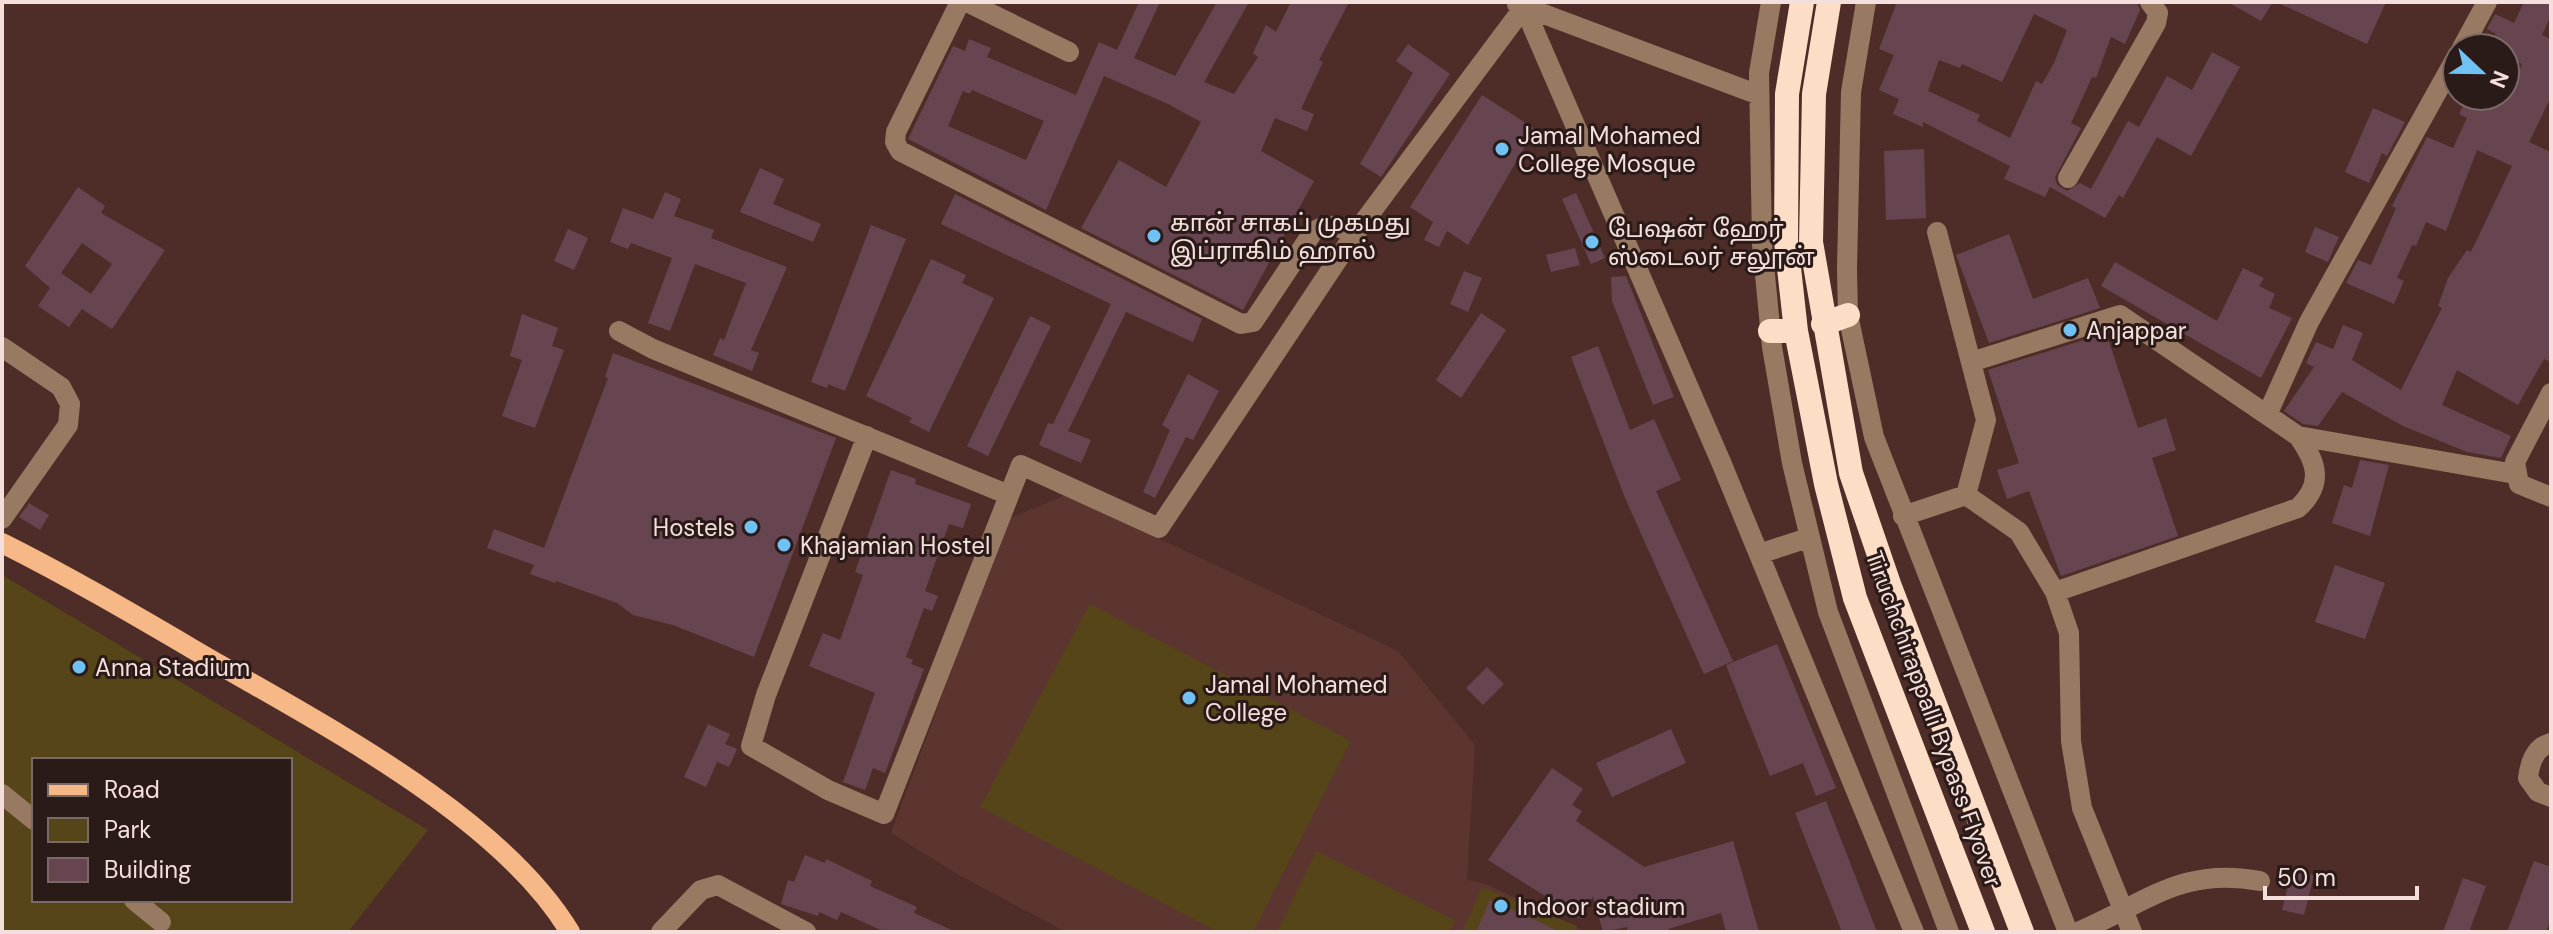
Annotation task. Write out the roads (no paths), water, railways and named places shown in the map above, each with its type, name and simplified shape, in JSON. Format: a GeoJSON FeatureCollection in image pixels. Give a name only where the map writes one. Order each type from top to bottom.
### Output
{"type":"FeatureCollection","features":[{"type":"Feature","properties":{"kind":"highway","name":"Tiruchchirappalli Bypass Flyover"},"geometry":{"type":"LineString","coordinates":[[1802,2],[1787,94],[1786,241],[1796,331],[1826,484],[1855,598],[1983,932]]}},
{"type":"Feature","properties":{"kind":"highway","name":"Tiruchchirappalli Bypass Flyover"},"geometry":{"type":"LineString","coordinates":[[1829,2],[1814,94],[1811,242],[1851,473],[1889,584],[2022,932]]}},
{"type":"Feature","properties":{"kind":"highway"},"geometry":{"type":"LineString","coordinates":[[1823,324],[1848,315]]}},
{"type":"Feature","properties":{"kind":"highway"},"geometry":{"type":"LineString","coordinates":[[1770,331],[1796,331]]}},
{"type":"Feature","properties":{"kind":"main road"},"geometry":{"type":"LineString","coordinates":[[2,543],[330,728],[430,793],[512,861],[570,932]]}},
{"type":"Feature","properties":{"kind":"street"},"geometry":{"type":"LineString","coordinates":[[960,2],[896,132],[895,142],[900,151],[1241,324],[1253,322],[1313,232],[1334,224],[1354,235]]}},
{"type":"Feature","properties":{"kind":"street"},"geometry":{"type":"LineString","coordinates":[[967,2],[1069,52]]}},
{"type":"Feature","properties":{"kind":"street"},"geometry":{"type":"LineString","coordinates":[[1771,2],[1759,73],[1762,244],[1770,331],[1808,538],[1828,612],[1949,932]]}},
{"type":"Feature","properties":{"kind":"street"},"geometry":{"type":"LineString","coordinates":[[1866,2],[1851,92],[1848,315],[1874,437],[2068,932]]}},
{"type":"Feature","properties":{"kind":"street"},"geometry":{"type":"LineString","coordinates":[[2068,178],[2156,23],[2158,13],[2150,2]]}},
{"type":"Feature","properties":{"kind":"street"},"geometry":{"type":"LineString","coordinates":[[2471,32],[2487,2]]}},
{"type":"Feature","properties":{"kind":"street"},"geometry":{"type":"LineString","coordinates":[[867,436],[766,695],[751,746],[828,790],[884,814],[1021,465],[1159,528],[1354,235],[1519,4]]}},
{"type":"Feature","properties":{"kind":"street"},"geometry":{"type":"LineString","coordinates":[[1519,4],[1759,95]]}},
{"type":"Feature","properties":{"kind":"street"},"geometry":{"type":"LineString","coordinates":[[1519,4],[1759,554],[1914,932]]}},
{"type":"Feature","properties":{"kind":"street"},"geometry":{"type":"LineString","coordinates":[[2267,415],[2309,322],[2441,85]]}},
{"type":"Feature","properties":{"kind":"street"},"geometry":{"type":"LineString","coordinates":[[1937,232],[1986,420],[1966,495]]}},
{"type":"Feature","properties":{"kind":"street"},"geometry":{"type":"LineString","coordinates":[[1971,362],[2120,315],[2298,436],[2311,453],[2317,472],[2315,488],[2298,508],[2055,592]]}},
{"type":"Feature","properties":{"kind":"street"},"geometry":{"type":"LineString","coordinates":[[619,331],[653,349],[1009,495]]}},
{"type":"Feature","properties":{"kind":"street"},"geometry":{"type":"LineString","coordinates":[[2,347],[61,387],[70,404],[68,425],[2,519]]}},
{"type":"Feature","properties":{"kind":"street"},"geometry":{"type":"LineString","coordinates":[[2551,393],[2515,462],[2519,484],[2551,497]]}},
{"type":"Feature","properties":{"kind":"street"},"geometry":{"type":"LineString","coordinates":[[2298,436],[2515,474]]}},
{"type":"Feature","properties":{"kind":"street"},"geometry":{"type":"LineString","coordinates":[[1903,516],[1966,495]]}},
{"type":"Feature","properties":{"kind":"street"},"geometry":{"type":"LineString","coordinates":[[1966,495],[2019,532],[2055,592],[2069,633],[2071,741],[2082,808],[2132,932]]}},
{"type":"Feature","properties":{"kind":"street"},"geometry":{"type":"LineString","coordinates":[[1759,554],[1808,538]]}},
{"type":"Feature","properties":{"kind":"street"},"geometry":{"type":"LineString","coordinates":[[2551,743],[2539,749],[2531,761],[2528,778],[2538,792],[2551,797]]}},
{"type":"Feature","properties":{"kind":"street"},"geometry":{"type":"LineString","coordinates":[[2,794],[32,818]]}},
{"type":"Feature","properties":{"kind":"street"},"geometry":{"type":"LineString","coordinates":[[2078,932],[2124,913],[2180,882],[2208,876],[2260,881]]}},
{"type":"Feature","properties":{"kind":"street"},"geometry":{"type":"LineString","coordinates":[[661,932],[701,890],[718,885],[806,932]]}},
{"type":"Feature","properties":{"kind":"street"},"geometry":{"type":"LineString","coordinates":[[136,902],[161,922]]}},
{"type":"Feature","properties":{"kind":"place","name":"Jamal Mohamed College Mosque"},"geometry":{"type":"Point","coordinates":[1502,149]}},
{"type":"Feature","properties":{"kind":"place","name":"கான் சாகப் முகமது இப்ராகிம் ஹால்"},"geometry":{"type":"Point","coordinates":[1154,236]}},
{"type":"Feature","properties":{"kind":"place","name":"பேஷன் ஹேர் ஸ்டைலர் சலூன்"},"geometry":{"type":"Point","coordinates":[1592,242]}},
{"type":"Feature","properties":{"kind":"place","name":"Anjappar"},"geometry":{"type":"Point","coordinates":[2070,330]}},
{"type":"Feature","properties":{"kind":"place","name":"Hostels"},"geometry":{"type":"Point","coordinates":[751,527]}},
{"type":"Feature","properties":{"kind":"place","name":"Khajamian Hostel"},"geometry":{"type":"Point","coordinates":[784,545]}},
{"type":"Feature","properties":{"kind":"place","name":"Anna Stadium"},"geometry":{"type":"Point","coordinates":[79,667]}},
{"type":"Feature","properties":{"kind":"place","name":"Jamal Mohamed College"},"geometry":{"type":"Point","coordinates":[1189,698]}},
{"type":"Feature","properties":{"kind":"place","name":"Indoor stadium"},"geometry":{"type":"Point","coordinates":[1501,906]}}]}
